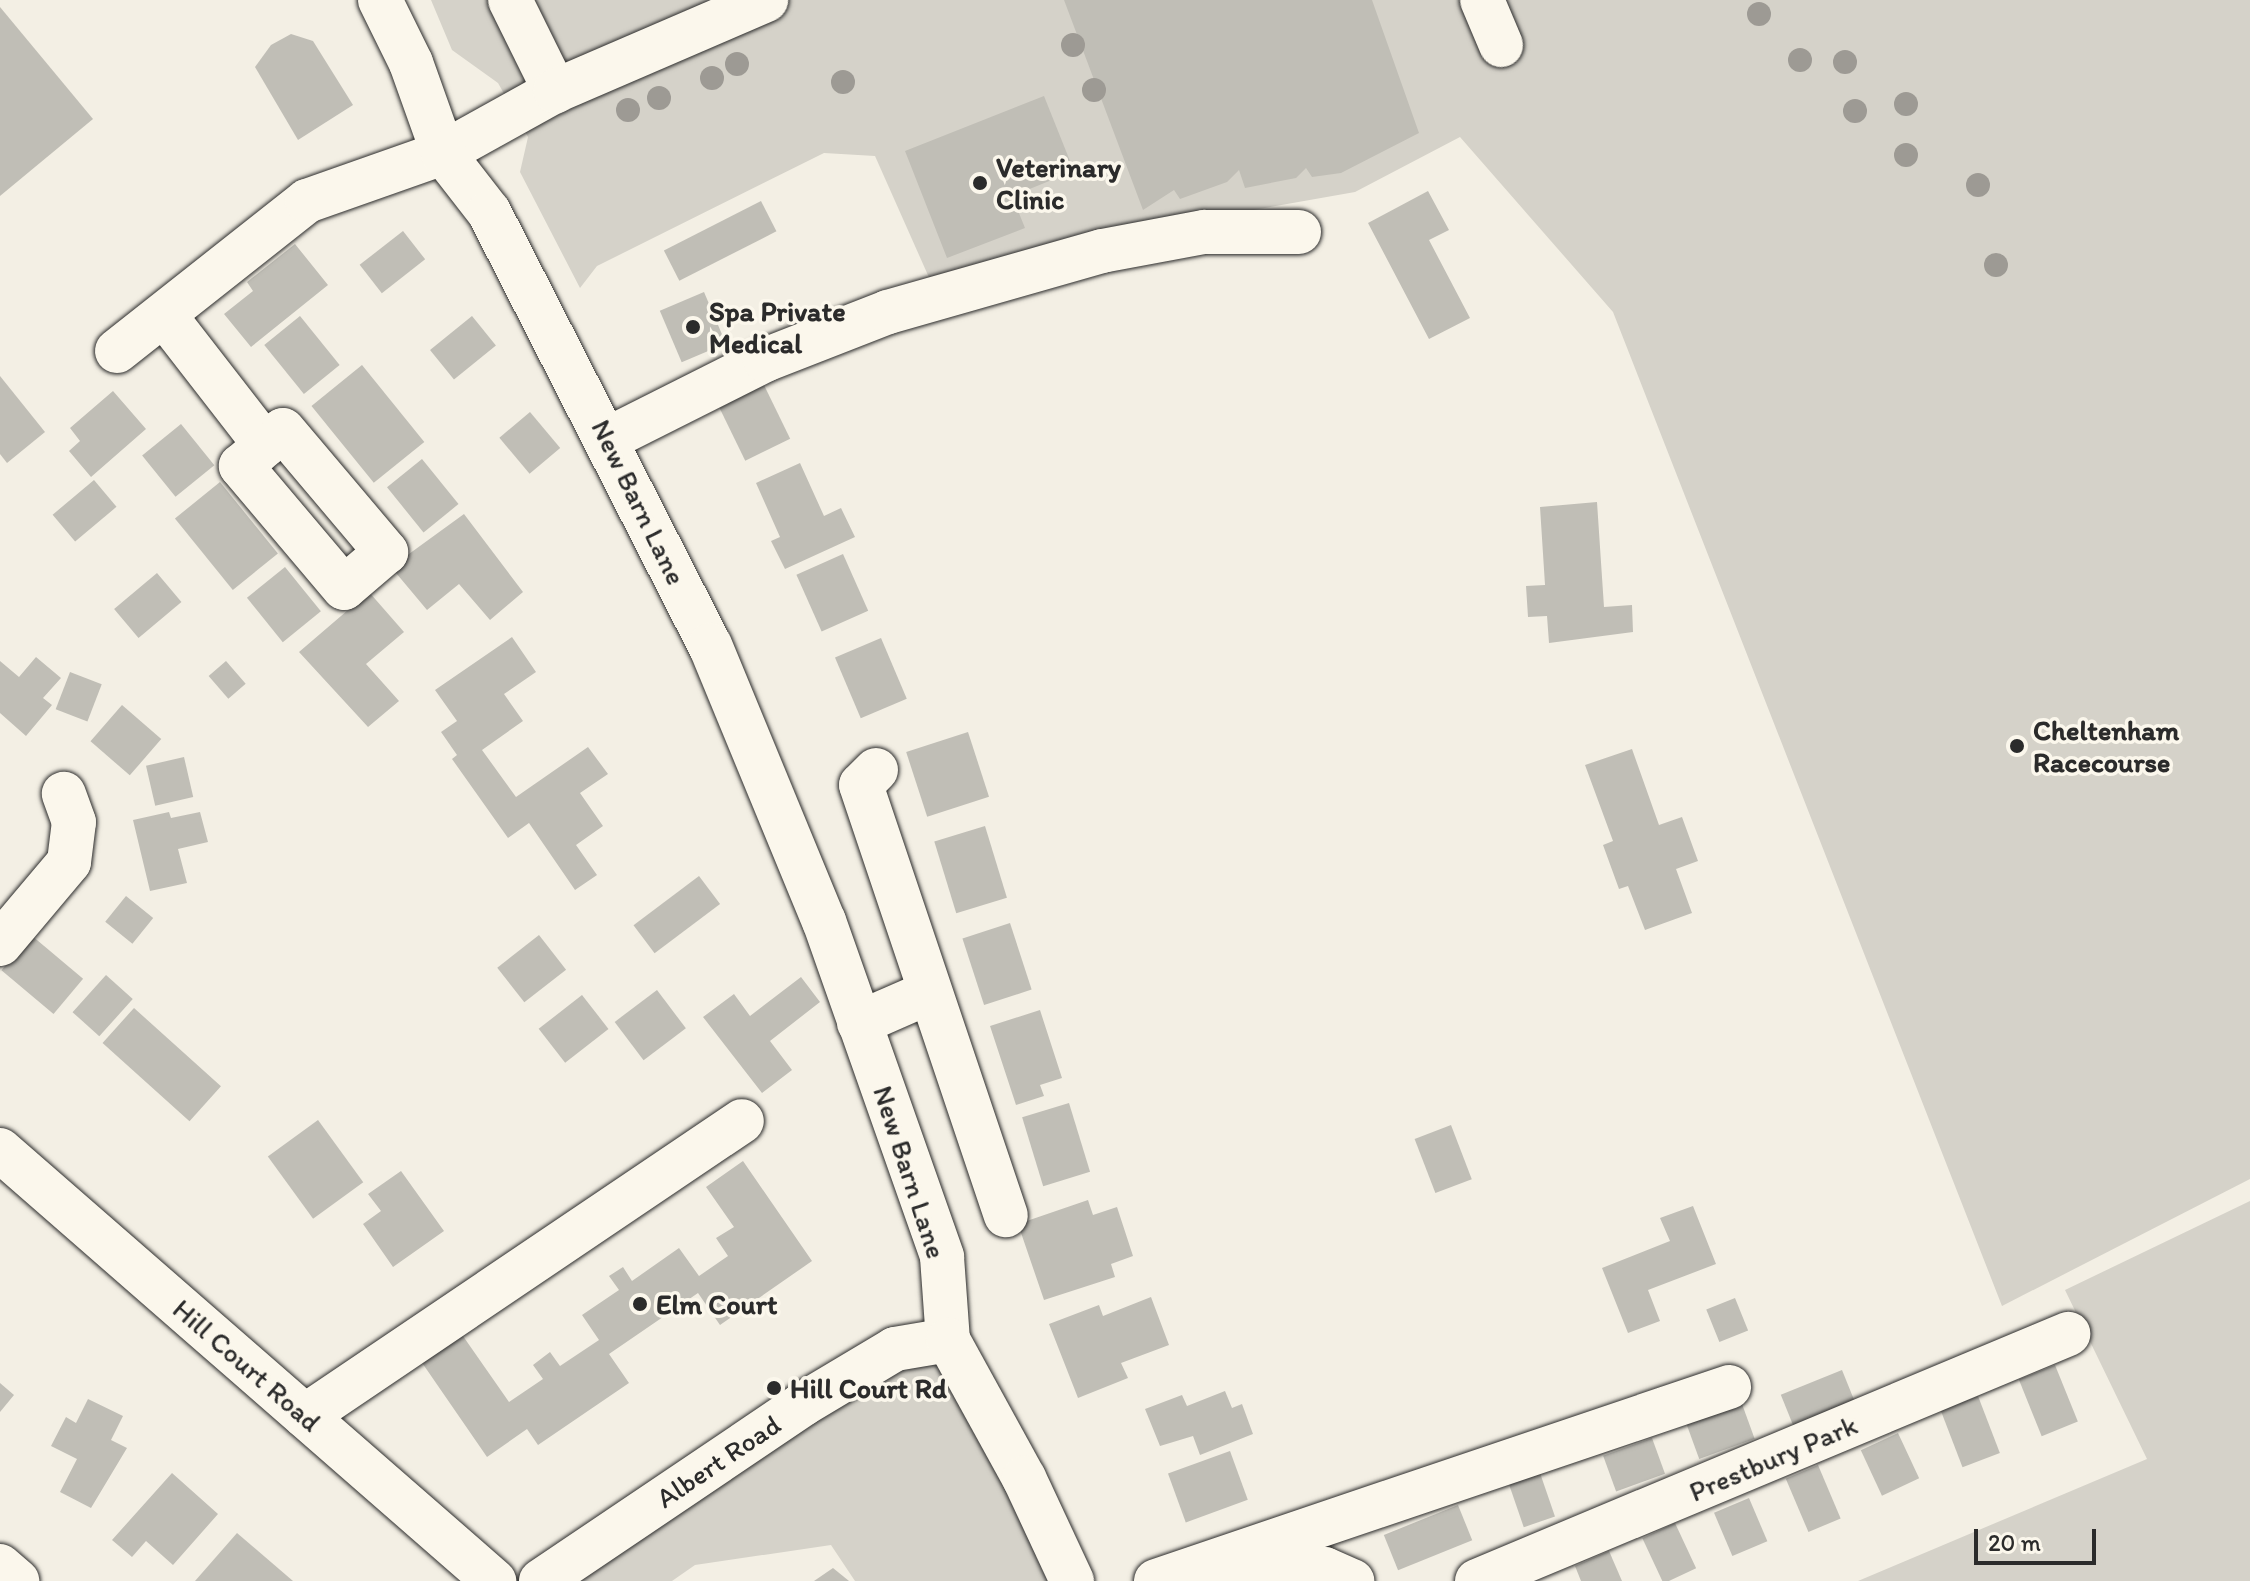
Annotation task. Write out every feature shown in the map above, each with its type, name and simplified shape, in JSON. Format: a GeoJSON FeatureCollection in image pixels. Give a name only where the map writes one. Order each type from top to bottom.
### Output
{"type":"FeatureCollection","features":[{"type":"Feature","properties":{"kind":"street","name":"New Barn Lane"},"geometry":{"type":"LineString","coordinates":[[380,0],[411,63],[443,153],[489,212],[608,439],[750,738],[859,1023],[942,1257],[948,1340],[1024,1478],[1072,1581]]}},
{"type":"Feature","properties":{"kind":"street"},"geometry":{"type":"LineString","coordinates":[[510,0],[555,91]]}},
{"type":"Feature","properties":{"kind":"street"},"geometry":{"type":"LineString","coordinates":[[117,351],[307,201],[380,171],[443,153],[555,91],[766,0]]}},
{"type":"Feature","properties":{"kind":"street"},"geometry":{"type":"LineString","coordinates":[[1482,0],[1501,45]]}},
{"type":"Feature","properties":{"kind":"street"},"geometry":{"type":"LineString","coordinates":[[608,439],[765,360],[888,312],[1102,251],[1204,232],[1299,232]]}},
{"type":"Feature","properties":{"kind":"street"},"geometry":{"type":"LineString","coordinates":[[165,316],[265,445]]}},
{"type":"Feature","properties":{"kind":"street"},"geometry":{"type":"LineString","coordinates":[[876,770],[861,785],[1006,1215]]}},
{"type":"Feature","properties":{"kind":"street"},"geometry":{"type":"LineString","coordinates":[[0,944],[69,862],[74,822],[64,794]]}},
{"type":"Feature","properties":{"kind":"street"},"geometry":{"type":"LineString","coordinates":[[859,1023],[930,992]]}},
{"type":"Feature","properties":{"kind":"street"},"geometry":{"type":"LineString","coordinates":[[305,1416],[742,1121]]}},
{"type":"Feature","properties":{"kind":"street","name":"Hill Court Road"},"geometry":{"type":"LineString","coordinates":[[0,1150],[494,1581]]}},
{"type":"Feature","properties":{"kind":"street","name":"Prestbury Park"},"geometry":{"type":"LineString","coordinates":[[1477,1581],[2068,1334]]}},
{"type":"Feature","properties":{"kind":"street","name":"Albert Road"},"geometry":{"type":"LineString","coordinates":[[541,1581],[895,1349],[948,1340]]}},
{"type":"Feature","properties":{"kind":"street"},"geometry":{"type":"LineString","coordinates":[[1156,1581],[1729,1387]]}},
{"type":"Feature","properties":{"kind":"street"},"geometry":{"type":"LineString","coordinates":[[0,1566],[17,1581]]}},
{"type":"Feature","properties":{"kind":"street"},"geometry":{"type":"LineString","coordinates":[[1235,1581],[1300,1567],[1325,1569],[1352,1581]]}},
{"type":"Feature","properties":{"kind":"shaded area","name":"Cheltenham Racecourse"},"geometry":{"type":"Polygon","coordinates":[[[431,0],[2250,0],[2250,1179],[2002,1306],[1613,312],[1460,137],[1355,192],[1117,234],[931,282],[875,156],[824,153],[597,266],[580,288],[520,172],[528,137],[498,83],[452,50],[431,0]]]}},
{"type":"Feature","properties":{"kind":"shaded area"},"geometry":{"type":"Polygon","coordinates":[[[2250,1201],[2250,1581],[1858,1581],[2147,1459],[2065,1290],[2250,1201]]]}},
{"type":"Feature","properties":{"kind":"shaded area"},"geometry":{"type":"Polygon","coordinates":[[[948,1340],[1072,1581],[855,1581],[831,1545],[695,1565],[672,1581],[541,1581],[948,1340]]]}},
{"type":"Feature","properties":{"kind":"building"},"geometry":{"type":"Polygon","coordinates":[[[1064,0],[1372,0],[1419,133],[1341,173],[1312,177],[1306,168],[1296,178],[1245,188],[1239,170],[1227,182],[1180,199],[1174,190],[1143,210],[1064,0]]]}},
{"type":"Feature","properties":{"kind":"building"},"geometry":{"type":"Polygon","coordinates":[[[0,7],[93,119],[0,196],[0,7]]]}},
{"type":"Feature","properties":{"kind":"building"},"geometry":{"type":"Polygon","coordinates":[[[291,34],[313,41],[353,105],[298,140],[255,67],[271,45],[291,34]]]}},
{"type":"Feature","properties":{"kind":"building","name":"Veterinary Clinic"},"geometry":{"type":"Polygon","coordinates":[[[1044,96],[1074,171],[1012,196],[1025,228],[947,258],[905,151],[1044,96]]]}},
{"type":"Feature","properties":{"kind":"building"},"geometry":{"type":"Polygon","coordinates":[[[1428,191],[1449,230],[1429,240],[1470,318],[1429,339],[1368,223],[1428,191]]]}},
{"type":"Feature","properties":{"kind":"building"},"geometry":{"type":"Polygon","coordinates":[[[761,201],[776,231],[679,281],[664,250],[761,201]]]}},
{"type":"Feature","properties":{"kind":"building"},"geometry":{"type":"Polygon","coordinates":[[[403,231],[425,259],[382,293],[360,265],[403,231]]]}},
{"type":"Feature","properties":{"kind":"building"},"geometry":{"type":"Polygon","coordinates":[[[295,244],[328,285],[251,347],[224,314],[253,291],[247,282],[295,244]]]}},
{"type":"Feature","properties":{"kind":"building","name":"Spa Private Medical"},"geometry":{"type":"Polygon","coordinates":[[[704,292],[726,344],[682,362],[660,311],[704,292]]]}},
{"type":"Feature","properties":{"kind":"building"},"geometry":{"type":"Polygon","coordinates":[[[300,316],[340,365],[304,394],[264,345],[300,316]]]}},
{"type":"Feature","properties":{"kind":"building"},"geometry":{"type":"Polygon","coordinates":[[[472,316],[496,346],[454,380],[430,350],[472,316]]]}},
{"type":"Feature","properties":{"kind":"building"},"geometry":{"type":"Polygon","coordinates":[[[362,365],[424,442],[374,483],[311,406],[362,365]]]}},
{"type":"Feature","properties":{"kind":"building"},"geometry":{"type":"Polygon","coordinates":[[[0,376],[45,432],[7,463],[0,454],[0,376]]]}},
{"type":"Feature","properties":{"kind":"building"},"geometry":{"type":"Polygon","coordinates":[[[763,383],[790,439],[745,461],[718,405],[763,383]]]}},
{"type":"Feature","properties":{"kind":"building"},"geometry":{"type":"Polygon","coordinates":[[[113,391],[146,429],[91,477],[69,451],[80,441],[70,428],[113,391]]]}},
{"type":"Feature","properties":{"kind":"building"},"geometry":{"type":"Polygon","coordinates":[[[530,412],[560,448],[530,474],[499,438],[530,412]]]}},
{"type":"Feature","properties":{"kind":"building"},"geometry":{"type":"Polygon","coordinates":[[[181,424],[214,465],[175,497],[142,455],[181,424]]]}},
{"type":"Feature","properties":{"kind":"building"},"geometry":{"type":"Polygon","coordinates":[[[422,459],[459,504],[424,532],[387,487],[422,459]]]}},
{"type":"Feature","properties":{"kind":"building"},"geometry":{"type":"Polygon","coordinates":[[[800,463],[824,516],[841,508],[855,537],[785,569],[771,541],[780,537],[756,483],[800,463]]]}},
{"type":"Feature","properties":{"kind":"building"},"geometry":{"type":"Polygon","coordinates":[[[94,480],[116,507],[75,542],[53,515],[94,480]]]}},
{"type":"Feature","properties":{"kind":"building"},"geometry":{"type":"Polygon","coordinates":[[[220,482],[278,553],[233,590],[175,519],[220,482]]]}},
{"type":"Feature","properties":{"kind":"building"},"geometry":{"type":"Polygon","coordinates":[[[1597,502],[1604,607],[1632,605],[1633,632],[1549,643],[1547,616],[1528,617],[1526,586],[1545,585],[1540,507],[1597,502]]]}},
{"type":"Feature","properties":{"kind":"building"},"geometry":{"type":"Polygon","coordinates":[[[464,514],[523,592],[490,620],[459,584],[427,610],[391,567],[464,514]]]}},
{"type":"Feature","properties":{"kind":"building"},"geometry":{"type":"Polygon","coordinates":[[[843,554],[868,611],[822,631],[796,575],[843,554]]]}},
{"type":"Feature","properties":{"kind":"building"},"geometry":{"type":"Polygon","coordinates":[[[285,567],[321,611],[283,642],[247,598],[285,567]]]}},
{"type":"Feature","properties":{"kind":"building"},"geometry":{"type":"Polygon","coordinates":[[[157,573],[181,602],[139,638],[114,609],[157,573]]]}},
{"type":"Feature","properties":{"kind":"building"},"geometry":{"type":"Polygon","coordinates":[[[369,592],[404,632],[366,664],[399,701],[368,727],[299,652],[369,592]]]}},
{"type":"Feature","properties":{"kind":"building"},"geometry":{"type":"Polygon","coordinates":[[[512,637],[536,672],[504,694],[523,721],[482,750],[516,797],[588,747],[608,774],[580,793],[603,826],[576,845],[597,875],[575,890],[529,823],[508,838],[452,759],[457,755],[441,732],[457,721],[435,690],[512,637]]]}},
{"type":"Feature","properties":{"kind":"building"},"geometry":{"type":"Polygon","coordinates":[[[881,638],[907,699],[861,718],[835,658],[881,638]]]}},
{"type":"Feature","properties":{"kind":"building"},"geometry":{"type":"Polygon","coordinates":[[[36,657],[61,678],[43,698],[52,705],[26,736],[0,713],[0,661],[19,677],[36,657]]]}},
{"type":"Feature","properties":{"kind":"building"},"geometry":{"type":"Polygon","coordinates":[[[226,661],[246,684],[228,699],[209,676],[226,661]]]}},
{"type":"Feature","properties":{"kind":"building"},"geometry":{"type":"Polygon","coordinates":[[[70,672],[102,684],[87,722],[56,709],[70,672]]]}},
{"type":"Feature","properties":{"kind":"building"},"geometry":{"type":"Polygon","coordinates":[[[122,705],[161,739],[130,775],[91,741],[122,705]]]}},
{"type":"Feature","properties":{"kind":"building"},"geometry":{"type":"Polygon","coordinates":[[[968,732],[989,797],[927,817],[906,752],[968,732]]]}},
{"type":"Feature","properties":{"kind":"building"},"geometry":{"type":"Polygon","coordinates":[[[1632,749],[1659,825],[1682,817],[1698,861],[1676,869],[1692,913],[1645,930],[1628,886],[1619,889],[1603,845],[1613,841],[1585,765],[1632,749]]]}},
{"type":"Feature","properties":{"kind":"building"},"geometry":{"type":"Polygon","coordinates":[[[184,757],[193,797],[155,806],[146,766],[184,757]]]}},
{"type":"Feature","properties":{"kind":"building"},"geometry":{"type":"Polygon","coordinates":[[[169,812],[171,818],[200,812],[208,842],[178,849],[187,883],[150,891],[133,820],[169,812]]]}},
{"type":"Feature","properties":{"kind":"building"},"geometry":{"type":"Polygon","coordinates":[[[985,826],[1007,898],[956,913],[934,841],[985,826]]]}},
{"type":"Feature","properties":{"kind":"building"},"geometry":{"type":"Polygon","coordinates":[[[699,876],[720,904],[655,953],[634,925],[699,876]]]}},
{"type":"Feature","properties":{"kind":"building"},"geometry":{"type":"Polygon","coordinates":[[[126,896],[153,918],[132,944],[105,922],[126,896]]]}},
{"type":"Feature","properties":{"kind":"building"},"geometry":{"type":"Polygon","coordinates":[[[1010,923],[1032,990],[984,1005],[962,938],[1010,923]]]}},
{"type":"Feature","properties":{"kind":"building"},"geometry":{"type":"Polygon","coordinates":[[[31,935],[83,979],[54,1014],[1,970],[31,935]]]}},
{"type":"Feature","properties":{"kind":"building"},"geometry":{"type":"Polygon","coordinates":[[[539,935],[566,970],[524,1002],[497,968],[539,935]]]}},
{"type":"Feature","properties":{"kind":"building"},"geometry":{"type":"Polygon","coordinates":[[[106,975],[133,999],[99,1036],[73,1012],[106,975]]]}},
{"type":"Feature","properties":{"kind":"building"},"geometry":{"type":"Polygon","coordinates":[[[801,977],[820,1002],[770,1041],[792,1070],[762,1093],[703,1017],[734,994],[750,1016],[801,977]]]}},
{"type":"Feature","properties":{"kind":"building"},"geometry":{"type":"Polygon","coordinates":[[[657,990],[686,1028],[644,1060],[615,1022],[657,990]]]}},
{"type":"Feature","properties":{"kind":"building"},"geometry":{"type":"Polygon","coordinates":[[[582,995],[608,1029],[565,1063],[539,1029],[582,995]]]}},
{"type":"Feature","properties":{"kind":"building"},"geometry":{"type":"Polygon","coordinates":[[[134,1008],[221,1086],[189,1121],[103,1043],[134,1008]]]}},
{"type":"Feature","properties":{"kind":"building"},"geometry":{"type":"Polygon","coordinates":[[[1040,1010],[1062,1078],[1040,1085],[1044,1096],[1016,1105],[990,1026],[1040,1010]]]}},
{"type":"Feature","properties":{"kind":"building"},"geometry":{"type":"Polygon","coordinates":[[[1069,1103],[1090,1172],[1043,1186],[1022,1117],[1069,1103]]]}},
{"type":"Feature","properties":{"kind":"building"},"geometry":{"type":"Polygon","coordinates":[[[318,1120],[363,1182],[313,1219],[268,1156],[318,1120]]]}},
{"type":"Feature","properties":{"kind":"building"},"geometry":{"type":"Polygon","coordinates":[[[1451,1125],[1472,1179],[1435,1193],[1415,1139],[1451,1125]]]}},
{"type":"Feature","properties":{"kind":"building","name":"Elm Court"},"geometry":{"type":"Polygon","coordinates":[[[743,1161],[812,1261],[720,1325],[698,1293],[609,1354],[629,1383],[538,1445],[527,1429],[487,1457],[416,1354],[456,1326],[509,1402],[543,1379],[533,1365],[550,1352],[560,1366],[599,1340],[582,1315],[619,1290],[609,1276],[623,1267],[632,1281],[679,1248],[699,1276],[728,1256],[716,1238],[734,1227],[706,1187],[743,1161]]]}},
{"type":"Feature","properties":{"kind":"building"},"geometry":{"type":"Polygon","coordinates":[[[401,1171],[444,1231],[393,1267],[363,1224],[381,1211],[368,1194],[401,1171]]]}},
{"type":"Feature","properties":{"kind":"building"},"geometry":{"type":"Polygon","coordinates":[[[1088,1200],[1093,1215],[1117,1207],[1133,1256],[1111,1264],[1115,1277],[1044,1300],[1018,1224],[1088,1200]]]}},
{"type":"Feature","properties":{"kind":"building"},"geometry":{"type":"Polygon","coordinates":[[[1693,1206],[1716,1264],[1648,1290],[1660,1321],[1628,1333],[1602,1268],[1670,1241],[1660,1218],[1693,1206]]]}},
{"type":"Feature","properties":{"kind":"building"},"geometry":{"type":"Polygon","coordinates":[[[1151,1297],[1169,1345],[1121,1363],[1128,1378],[1078,1398],[1049,1324],[1099,1305],[1103,1316],[1151,1297]]]}},
{"type":"Feature","properties":{"kind":"building"},"geometry":{"type":"Polygon","coordinates":[[[1735,1298],[1748,1330],[1719,1342],[1706,1310],[1735,1298]]]}},
{"type":"Feature","properties":{"kind":"building"},"geometry":{"type":"Polygon","coordinates":[[[2055,1365],[2078,1422],[2042,1436],[2019,1380],[2055,1365]]]}},
{"type":"Feature","properties":{"kind":"building"},"geometry":{"type":"Polygon","coordinates":[[[1842,1370],[1855,1402],[1794,1427],[1781,1395],[1842,1370]]]}},
{"type":"Feature","properties":{"kind":"building"},"geometry":{"type":"Polygon","coordinates":[[[0,1383],[14,1395],[0,1412],[0,1383]]]}},
{"type":"Feature","properties":{"kind":"building"},"geometry":{"type":"Polygon","coordinates":[[[1225,1391],[1232,1408],[1242,1404],[1253,1434],[1200,1455],[1193,1436],[1160,1446],[1145,1409],[1182,1395],[1187,1406],[1225,1391]]]}},
{"type":"Feature","properties":{"kind":"building"},"geometry":{"type":"Polygon","coordinates":[[[1978,1396],[2000,1453],[1963,1467],[1941,1410],[1978,1396]]]}},
{"type":"Feature","properties":{"kind":"building"},"geometry":{"type":"Polygon","coordinates":[[[88,1399],[123,1416],[111,1440],[127,1448],[91,1508],[60,1492],[77,1459],[51,1446],[66,1417],[76,1423],[88,1399]]]}},
{"type":"Feature","properties":{"kind":"building"},"geometry":{"type":"Polygon","coordinates":[[[1742,1404],[1755,1439],[1699,1459],[1687,1424],[1742,1404]]]}},
{"type":"Feature","properties":{"kind":"building"},"geometry":{"type":"Polygon","coordinates":[[[1898,1433],[1919,1478],[1882,1496],[1861,1450],[1898,1433]]]}},
{"type":"Feature","properties":{"kind":"building"},"geometry":{"type":"Polygon","coordinates":[[[1652,1438],[1665,1474],[1616,1491],[1603,1456],[1652,1438]]]}},
{"type":"Feature","properties":{"kind":"building"},"geometry":{"type":"Polygon","coordinates":[[[1230,1451],[1248,1500],[1186,1522],[1168,1474],[1230,1451]]]}},
{"type":"Feature","properties":{"kind":"building"},"geometry":{"type":"Polygon","coordinates":[[[1818,1465],[1841,1518],[1808,1532],[1786,1479],[1818,1465]]]}},
{"type":"Feature","properties":{"kind":"building"},"geometry":{"type":"Polygon","coordinates":[[[172,1473],[218,1514],[173,1565],[146,1541],[132,1557],[112,1540],[172,1473]]]}},
{"type":"Feature","properties":{"kind":"building"},"geometry":{"type":"Polygon","coordinates":[[[1540,1473],[1555,1516],[1524,1527],[1509,1484],[1540,1473]]]}},
{"type":"Feature","properties":{"kind":"building"},"geometry":{"type":"Polygon","coordinates":[[[1749,1498],[1767,1541],[1732,1556],[1714,1513],[1749,1498]]]}},
{"type":"Feature","properties":{"kind":"building"},"geometry":{"type":"Polygon","coordinates":[[[1458,1505],[1472,1540],[1398,1570],[1384,1535],[1458,1505]]]}},
{"type":"Feature","properties":{"kind":"building"},"geometry":{"type":"Polygon","coordinates":[[[1675,1523],[1696,1568],[1662,1581],[1642,1538],[1675,1523]]]}},
{"type":"Feature","properties":{"kind":"building"},"geometry":{"type":"Polygon","coordinates":[[[237,1533],[293,1581],[195,1581],[237,1533]]]}},
{"type":"Feature","properties":{"kind":"building"},"geometry":{"type":"Polygon","coordinates":[[[1609,1551],[1622,1581],[1581,1581],[1575,1566],[1609,1551]]]}},
{"type":"Feature","properties":{"kind":"building"},"geometry":{"type":"Polygon","coordinates":[[[833,1568],[849,1581],[814,1581],[833,1568]]]}},
{"type":"Feature","properties":{"kind":"place","name":"Veterinary Clinic"},"geometry":{"type":"Point","coordinates":[980,183]}},
{"type":"Feature","properties":{"kind":"place","name":"Spa Private Medical"},"geometry":{"type":"Point","coordinates":[693,327]}},
{"type":"Feature","properties":{"kind":"place","name":"Cheltenham Racecourse"},"geometry":{"type":"Point","coordinates":[2017,746]}},
{"type":"Feature","properties":{"kind":"place","name":"Elm Court"},"geometry":{"type":"Point","coordinates":[640,1304]}},
{"type":"Feature","properties":{"kind":"place","name":"Hill Court Rd"},"geometry":{"type":"Point","coordinates":[774,1388]}}]}
